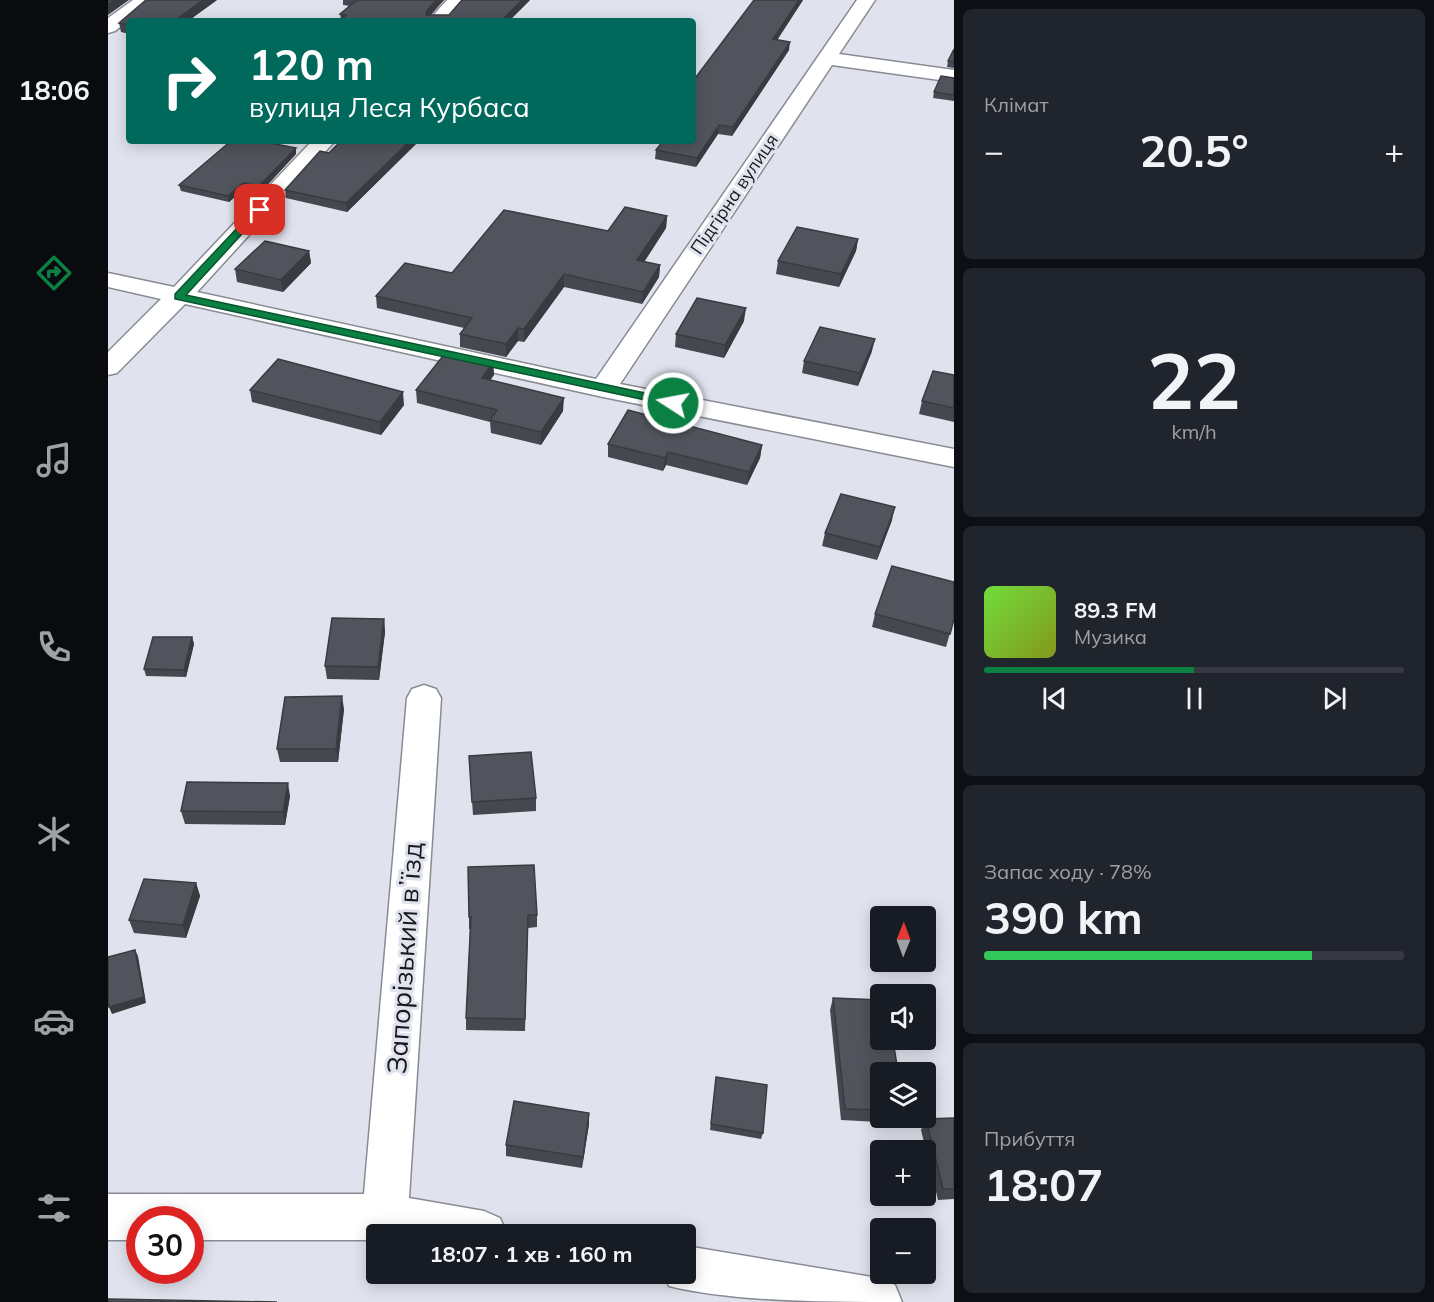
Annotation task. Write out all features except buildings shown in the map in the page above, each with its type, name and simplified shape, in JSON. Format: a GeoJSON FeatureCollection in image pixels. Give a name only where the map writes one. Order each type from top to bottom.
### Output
{"type":"FeatureCollection","features":[{"type":"Feature","properties":{"kind":"street"},"geometry":{"type":"LineString","coordinates":[[108,27],[145,0]]}},
{"type":"Feature","properties":{"kind":"street"},"geometry":{"type":"LineString","coordinates":[[440,18],[457,0]]}},
{"type":"Feature","properties":{"kind":"street","name":"Підгірна вулиця"},"geometry":{"type":"LineString","coordinates":[[603,389],[866,0]]}},
{"type":"Feature","properties":{"kind":"street"},"geometry":{"type":"LineString","coordinates":[[826,58],[954,76]]}},
{"type":"Feature","properties":{"kind":"street"},"geometry":{"type":"LineString","coordinates":[[108,367],[179,296],[321,144]]}},
{"type":"Feature","properties":{"kind":"street"},"geometry":{"type":"LineString","coordinates":[[108,280],[603,389],[954,458]]}},
{"type":"Feature","properties":{"kind":"street","name":"Запорізький вʼїзд"},"geometry":{"type":"LineString","coordinates":[[385,1218],[424,698]]}},
{"type":"Feature","properties":{"kind":"street"},"geometry":{"type":"LineString","coordinates":[[108,1217],[385,1218],[422,1224]]}},
{"type":"Feature","properties":{"kind":"street"},"geometry":{"type":"LineString","coordinates":[[696,1271],[879,1302]]}},
{"type":"Feature","properties":{"kind":"route"},"geometry":{"type":"LineString","coordinates":[[260,210],[179,296],[673,403]]}}]}
